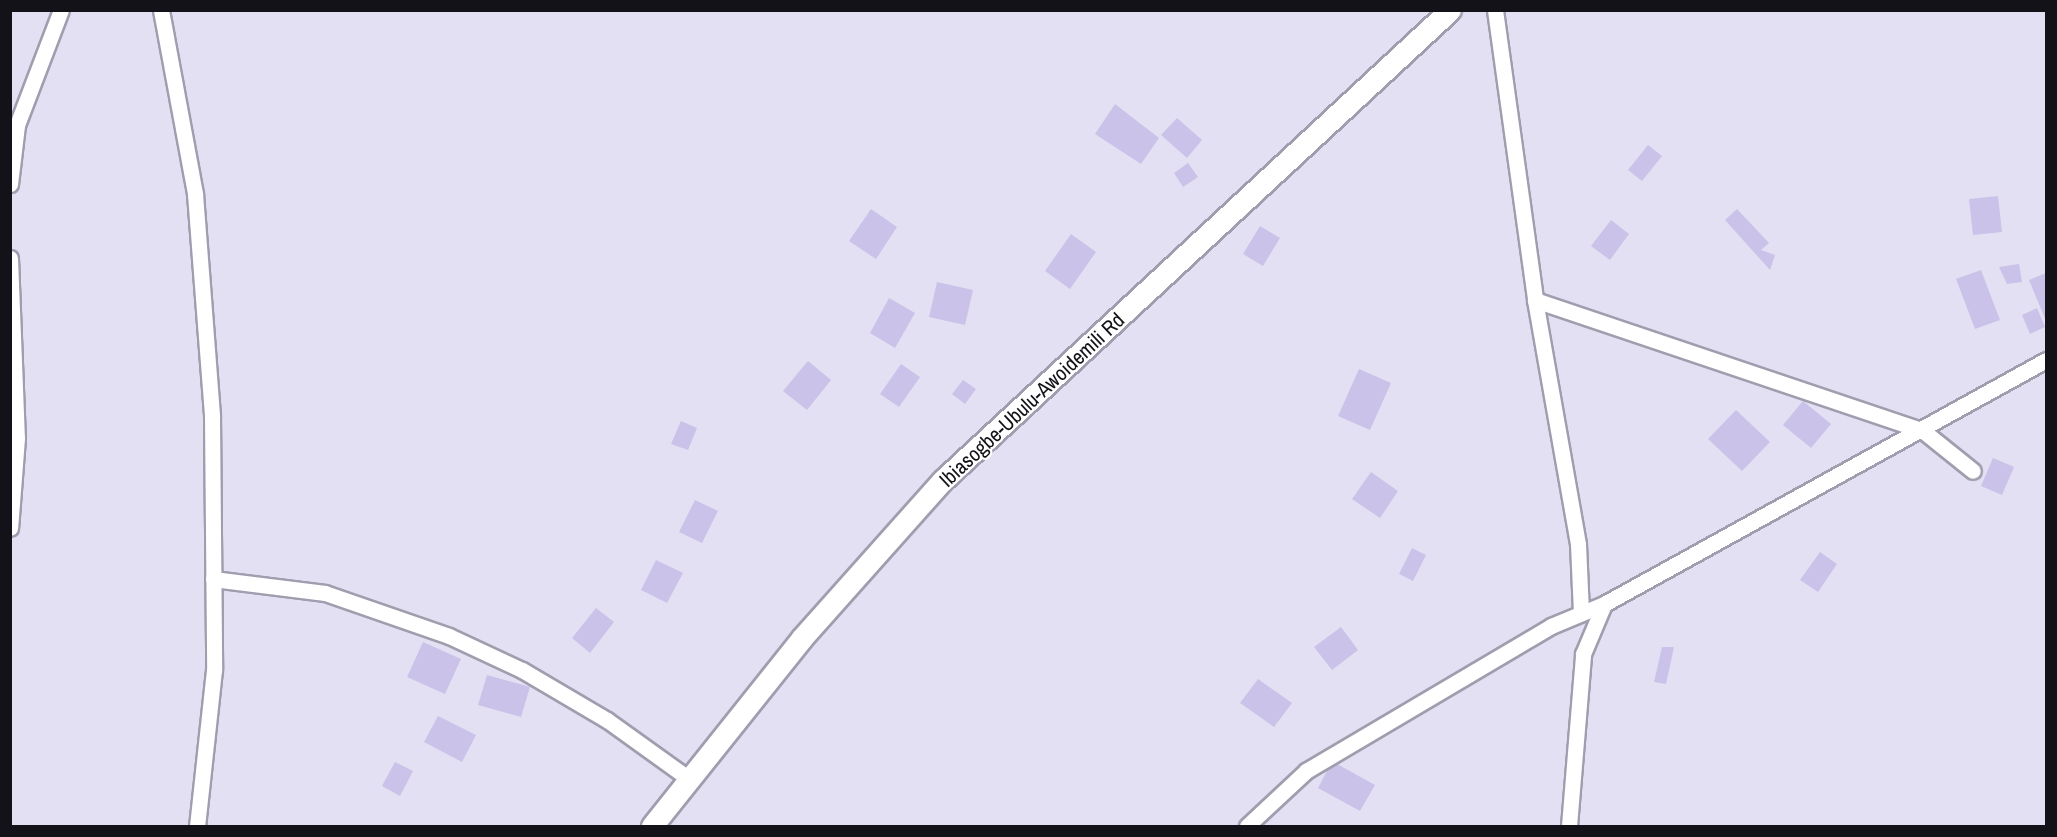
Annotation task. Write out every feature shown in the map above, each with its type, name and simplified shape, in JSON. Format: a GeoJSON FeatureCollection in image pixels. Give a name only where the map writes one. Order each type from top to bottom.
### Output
{"type":"FeatureCollection","features":[{"type":"Feature","properties":{"kind":"street"},"geometry":{"type":"LineString","coordinates":[[10,184],[17,125],[61,10]]}},
{"type":"Feature","properties":{"kind":"street"},"geometry":{"type":"LineString","coordinates":[[161,10],[195,194],[212,417],[214,670],[197,826]]}},
{"type":"Feature","properties":{"kind":"street","name":"Ibiasogbe-Ubulu-Awoidemili Rd"},"geometry":{"type":"LineString","coordinates":[[652,826],[802,638],[943,480],[1450,10]]}},
{"type":"Feature","properties":{"kind":"street"},"geometry":{"type":"LineString","coordinates":[[1495,10],[1535,300],[1578,544],[1581,613]]}},
{"type":"Feature","properties":{"kind":"street"},"geometry":{"type":"LineString","coordinates":[[10,258],[17,438],[10,528]]}},
{"type":"Feature","properties":{"kind":"street"},"geometry":{"type":"LineString","coordinates":[[1535,300],[1922,430],[1973,471]]}},
{"type":"Feature","properties":{"kind":"street"},"geometry":{"type":"LineString","coordinates":[[1247,826],[1306,771],[1551,626],[1604,603],[1788,499],[1922,430],[2046,360]]}},
{"type":"Feature","properties":{"kind":"street"},"geometry":{"type":"LineString","coordinates":[[213,579],[325,592],[449,636],[522,670],[607,720],[689,779]]}},
{"type":"Feature","properties":{"kind":"street"},"geometry":{"type":"LineString","coordinates":[[1569,826],[1583,654],[1604,603]]}},
{"type":"Feature","properties":{"kind":"building"},"geometry":{"type":"Polygon","coordinates":[[[1115,104],[1159,138],[1141,164],[1095,134],[1115,104]]]}},
{"type":"Feature","properties":{"kind":"building"},"geometry":{"type":"Polygon","coordinates":[[[1177,118],[1202,140],[1187,158],[1161,135],[1177,118]]]}},
{"type":"Feature","properties":{"kind":"building"},"geometry":{"type":"Polygon","coordinates":[[[1648,145],[1662,156],[1642,181],[1628,170],[1648,145]]]}},
{"type":"Feature","properties":{"kind":"building"},"geometry":{"type":"Polygon","coordinates":[[[1188,163],[1198,177],[1183,187],[1174,173],[1188,163]]]}},
{"type":"Feature","properties":{"kind":"building"},"geometry":{"type":"Polygon","coordinates":[[[1998,196],[2002,232],[1973,235],[1969,199],[1998,196]]]}},
{"type":"Feature","properties":{"kind":"building"},"geometry":{"type":"Polygon","coordinates":[[[871,209],[897,227],[876,259],[849,241],[871,209]]]}},
{"type":"Feature","properties":{"kind":"building"},"geometry":{"type":"Polygon","coordinates":[[[1737,209],[1769,243],[1761,250],[1775,255],[1770,270],[1725,220],[1737,209]]]}},
{"type":"Feature","properties":{"kind":"building"},"geometry":{"type":"Polygon","coordinates":[[[1611,220],[1629,234],[1610,260],[1591,246],[1611,220]]]}},
{"type":"Feature","properties":{"kind":"building"},"geometry":{"type":"Polygon","coordinates":[[[1260,226],[1280,238],[1263,266],[1243,254],[1260,226]]]}},
{"type":"Feature","properties":{"kind":"building"},"geometry":{"type":"Polygon","coordinates":[[[1071,234],[1096,252],[1070,289],[1045,271],[1071,234]]]}},
{"type":"Feature","properties":{"kind":"building"},"geometry":{"type":"Polygon","coordinates":[[[2019,264],[2022,282],[2007,284],[1999,267],[2019,264]]]}},
{"type":"Feature","properties":{"kind":"building"},"geometry":{"type":"Polygon","coordinates":[[[1981,270],[2000,320],[1975,329],[1956,279],[1981,270]]]}},
{"type":"Feature","properties":{"kind":"building"},"geometry":{"type":"Polygon","coordinates":[[[2046,273],[2046,321],[2029,280],[2046,273]]]}},
{"type":"Feature","properties":{"kind":"building"},"geometry":{"type":"Polygon","coordinates":[[[937,282],[973,290],[965,325],[929,317],[937,282]]]}},
{"type":"Feature","properties":{"kind":"building"},"geometry":{"type":"Polygon","coordinates":[[[889,298],[915,313],[895,348],[870,333],[889,298]]]}},
{"type":"Feature","properties":{"kind":"building"},"geometry":{"type":"Polygon","coordinates":[[[2037,308],[2045,327],[2030,334],[2022,315],[2037,308]]]}},
{"type":"Feature","properties":{"kind":"building"},"geometry":{"type":"Polygon","coordinates":[[[808,361],[831,380],[807,410],[783,391],[808,361]]]}},
{"type":"Feature","properties":{"kind":"building"},"geometry":{"type":"Polygon","coordinates":[[[901,364],[920,377],[899,407],[880,394],[901,364]]]}},
{"type":"Feature","properties":{"kind":"building"},"geometry":{"type":"Polygon","coordinates":[[[1359,369],[1391,383],[1370,430],[1338,416],[1359,369]]]}},
{"type":"Feature","properties":{"kind":"building"},"geometry":{"type":"Polygon","coordinates":[[[963,380],[976,389],[965,404],[952,394],[963,380]]]}},
{"type":"Feature","properties":{"kind":"building"},"geometry":{"type":"Polygon","coordinates":[[[1803,401],[1831,424],[1811,448],[1783,425],[1803,401]]]}},
{"type":"Feature","properties":{"kind":"building"},"geometry":{"type":"Polygon","coordinates":[[[1736,410],[1770,442],[1742,471],[1708,439],[1736,410]]]}},
{"type":"Feature","properties":{"kind":"building"},"geometry":{"type":"Polygon","coordinates":[[[681,421],[697,428],[688,450],[671,444],[681,421]]]}},
{"type":"Feature","properties":{"kind":"building"},"geometry":{"type":"Polygon","coordinates":[[[1993,458],[2014,467],[2002,495],[1981,486],[1993,458]]]}},
{"type":"Feature","properties":{"kind":"building"},"geometry":{"type":"Polygon","coordinates":[[[1371,472],[1398,491],[1380,518],[1352,499],[1371,472]]]}},
{"type":"Feature","properties":{"kind":"building"},"geometry":{"type":"Polygon","coordinates":[[[695,500],[718,511],[702,543],[679,532],[695,500]]]}},
{"type":"Feature","properties":{"kind":"building"},"geometry":{"type":"Polygon","coordinates":[[[1412,548],[1426,555],[1413,581],[1399,574],[1412,548]]]}},
{"type":"Feature","properties":{"kind":"building"},"geometry":{"type":"Polygon","coordinates":[[[1820,552],[1837,564],[1818,592],[1800,580],[1820,552]]]}},
{"type":"Feature","properties":{"kind":"building"},"geometry":{"type":"Polygon","coordinates":[[[656,560],[683,573],[667,603],[641,590],[656,560]]]}},
{"type":"Feature","properties":{"kind":"building"},"geometry":{"type":"Polygon","coordinates":[[[596,608],[614,622],[590,653],[572,638],[596,608]]]}},
{"type":"Feature","properties":{"kind":"building"},"geometry":{"type":"Polygon","coordinates":[[[1341,627],[1358,650],[1332,670],[1314,647],[1341,627]]]}},
{"type":"Feature","properties":{"kind":"building"},"geometry":{"type":"Polygon","coordinates":[[[423,642],[461,659],[445,694],[407,677],[423,642]]]}},
{"type":"Feature","properties":{"kind":"building"},"geometry":{"type":"Polygon","coordinates":[[[1662,647],[1674,647],[1666,684],[1654,682],[1662,647]]]}},
{"type":"Feature","properties":{"kind":"building"},"geometry":{"type":"Polygon","coordinates":[[[487,675],[530,687],[521,717],[478,705],[487,675]]]}},
{"type":"Feature","properties":{"kind":"building"},"geometry":{"type":"Polygon","coordinates":[[[1258,679],[1292,703],[1274,727],[1240,703],[1258,679]]]}},
{"type":"Feature","properties":{"kind":"building"},"geometry":{"type":"Polygon","coordinates":[[[438,716],[476,735],[462,762],[424,742],[438,716]]]}},
{"type":"Feature","properties":{"kind":"building"},"geometry":{"type":"Polygon","coordinates":[[[395,762],[413,771],[400,796],[382,786],[395,762]]]}},
{"type":"Feature","properties":{"kind":"building"},"geometry":{"type":"Polygon","coordinates":[[[1337,764],[1375,785],[1360,811],[1318,788],[1328,769],[1337,764]]]}}]}
